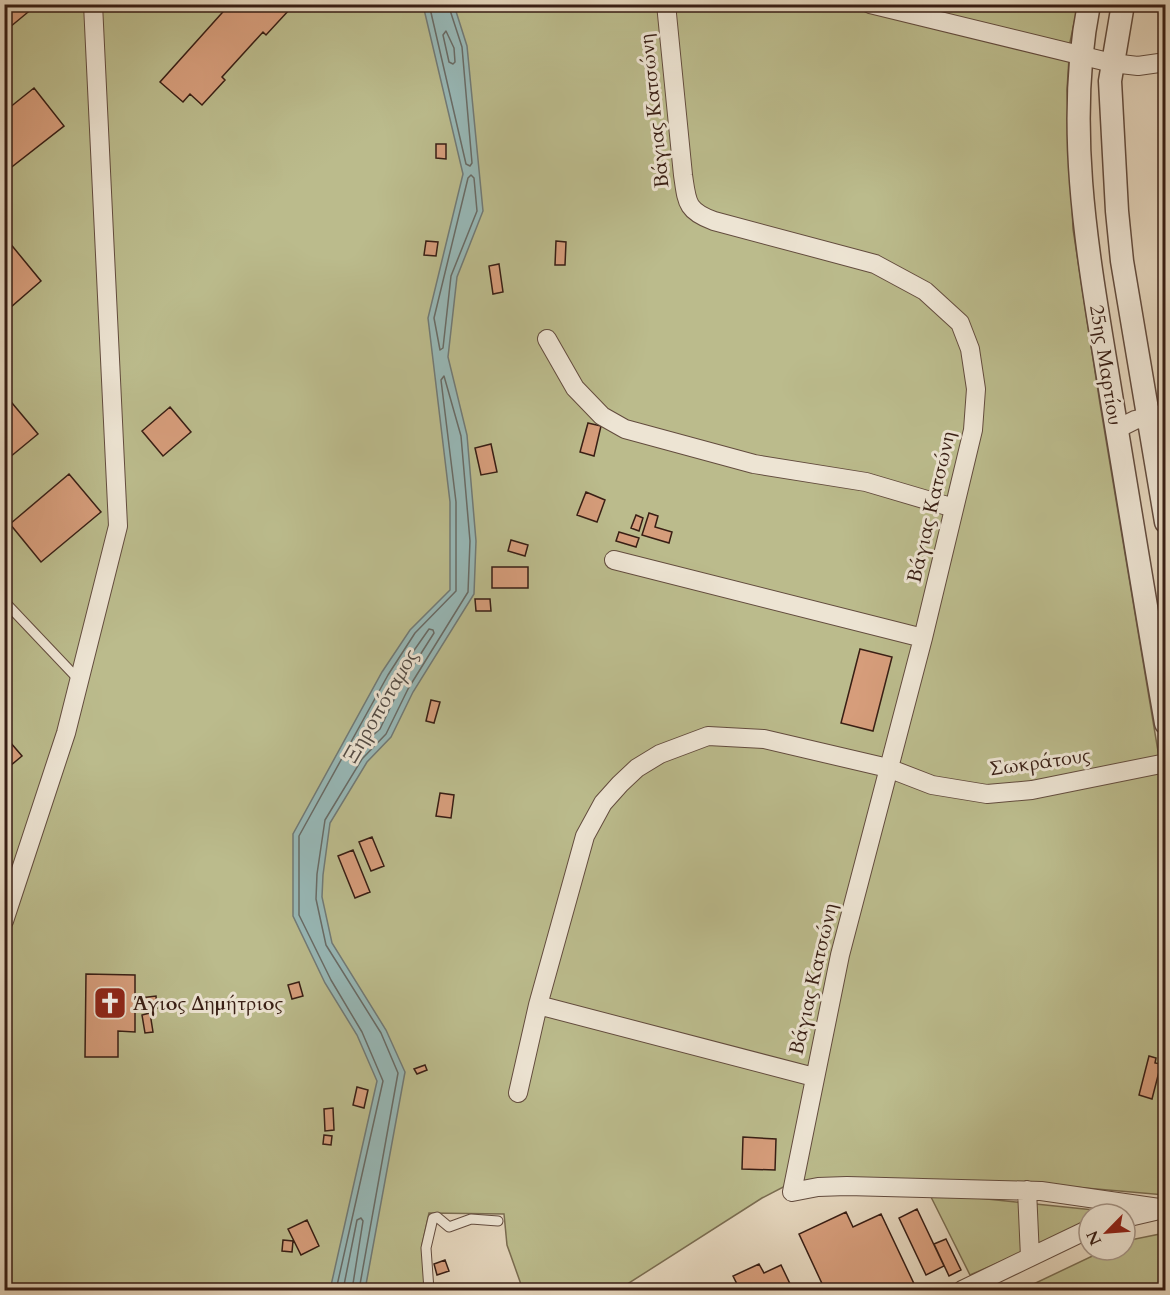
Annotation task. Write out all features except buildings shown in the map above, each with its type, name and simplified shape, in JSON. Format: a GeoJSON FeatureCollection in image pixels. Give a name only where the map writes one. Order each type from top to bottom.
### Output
{"type":"FeatureCollection","features":[{"type":"Feature","properties":{"kind":"street"},"geometry":{"type":"LineString","coordinates":[[4,921],[66,733],[118,526],[93,4]]}},
{"type":"Feature","properties":{"kind":"street","name":"Βάγιας Κατσώνη"},"geometry":{"type":"LineString","coordinates":[[666,4],[684,184],[687,201],[694,212],[714,221],[875,264],[925,291],[960,323],[970,350],[976,408],[923,638],[840,955],[792,1192],[818,1186],[1027,1190]]}},
{"type":"Feature","properties":{"kind":"street"},"geometry":{"type":"LineString","coordinates":[[870,4],[1112,63],[1138,66],[1166,62]]}},
{"type":"Feature","properties":{"kind":"street","name":"25ης Μαρτίου"},"geometry":{"type":"LineString","coordinates":[[1089,4],[1080,56],[1083,202],[1090,266],[1166,723]]}},
{"type":"Feature","properties":{"kind":"street","name":"25ης Μαρτίου"},"geometry":{"type":"LineString","coordinates":[[1123,4],[1112,63],[1111,118],[1120,249],[1157,415],[1166,522]]}},
{"type":"Feature","properties":{"kind":"street"},"geometry":{"type":"LineString","coordinates":[[547,339],[575,388],[602,417],[625,429],[754,464],[866,482],[954,508]]}},
{"type":"Feature","properties":{"kind":"street"},"geometry":{"type":"LineString","coordinates":[[1117,429],[1157,415]]}},
{"type":"Feature","properties":{"kind":"street"},"geometry":{"type":"LineString","coordinates":[[614,560],[923,638]]}},
{"type":"Feature","properties":{"kind":"street","name":"Σωκράτους"},"geometry":{"type":"LineString","coordinates":[[518,1093],[538,1005],[585,836],[603,803],[637,768],[679,745],[717,736],[764,739],[888,768],[932,785],[1004,794],[1166,763]]}},
{"type":"Feature","properties":{"kind":"street"},"geometry":{"type":"LineString","coordinates":[[538,1005],[814,1077]]}},
{"type":"Feature","properties":{"kind":"street"},"geometry":{"type":"LineString","coordinates":[[1030,1257],[1027,1190],[1166,1209]]}},
{"type":"Feature","properties":{"kind":"street"},"geometry":{"type":"LineString","coordinates":[[1137,1215],[1166,1209]]}},
{"type":"Feature","properties":{"kind":"street"},"geometry":{"type":"LineString","coordinates":[[962,1290],[1077,1235]]}},
{"type":"Feature","properties":{"kind":"lane"},"geometry":{"type":"LineString","coordinates":[[4,601],[78,679]]}},
{"type":"Feature","properties":{"kind":"lane"},"geometry":{"type":"LineString","coordinates":[[429,1290],[426,1248],[432,1219],[436,1217],[449,1227],[471,1219],[498,1221]]}},
{"type":"Feature","properties":{"kind":"green space"},"geometry":{"type":"Polygon","coordinates":[[[5,5],[1078,5],[1070,42],[1067,90],[1073,229],[1165,793],[1165,1195],[1028,1183],[789,1184],[762,1198],[618,1290],[523,1290],[507,1245],[504,1214],[429,1213],[422,1245],[425,1290],[5,1290],[5,5]]]}},
{"type":"Feature","properties":{"kind":"green space"},"geometry":{"type":"Polygon","coordinates":[[[929,1193],[1077,1208],[1077,1228],[970,1275],[929,1193]]]}},
{"type":"Feature","properties":{"kind":"green space"},"geometry":{"type":"Polygon","coordinates":[[[1165,1233],[1165,1290],[1021,1290],[1080,1262],[1137,1262],[1137,1239],[1165,1233]]]}},
{"type":"Feature","properties":{"kind":"water","name":"Ξηροπόταμος"},"geometry":{"type":"Polygon","coordinates":[[[423,5],[454,5],[467,46],[483,211],[457,277],[448,357],[467,435],[476,541],[474,594],[413,692],[391,737],[367,762],[330,823],[322,897],[332,943],[386,1030],[405,1072],[365,1290],[330,1290],[377,1081],[357,1035],[325,983],[293,916],[293,834],[382,672],[410,630],[450,590],[450,502],[428,318],[463,174],[423,5]]]}},
{"type":"Feature","properties":{"kind":"place","name":"Άγιος Δημήτριος"},"geometry":{"type":"Point","coordinates":[110,1003]}}]}
